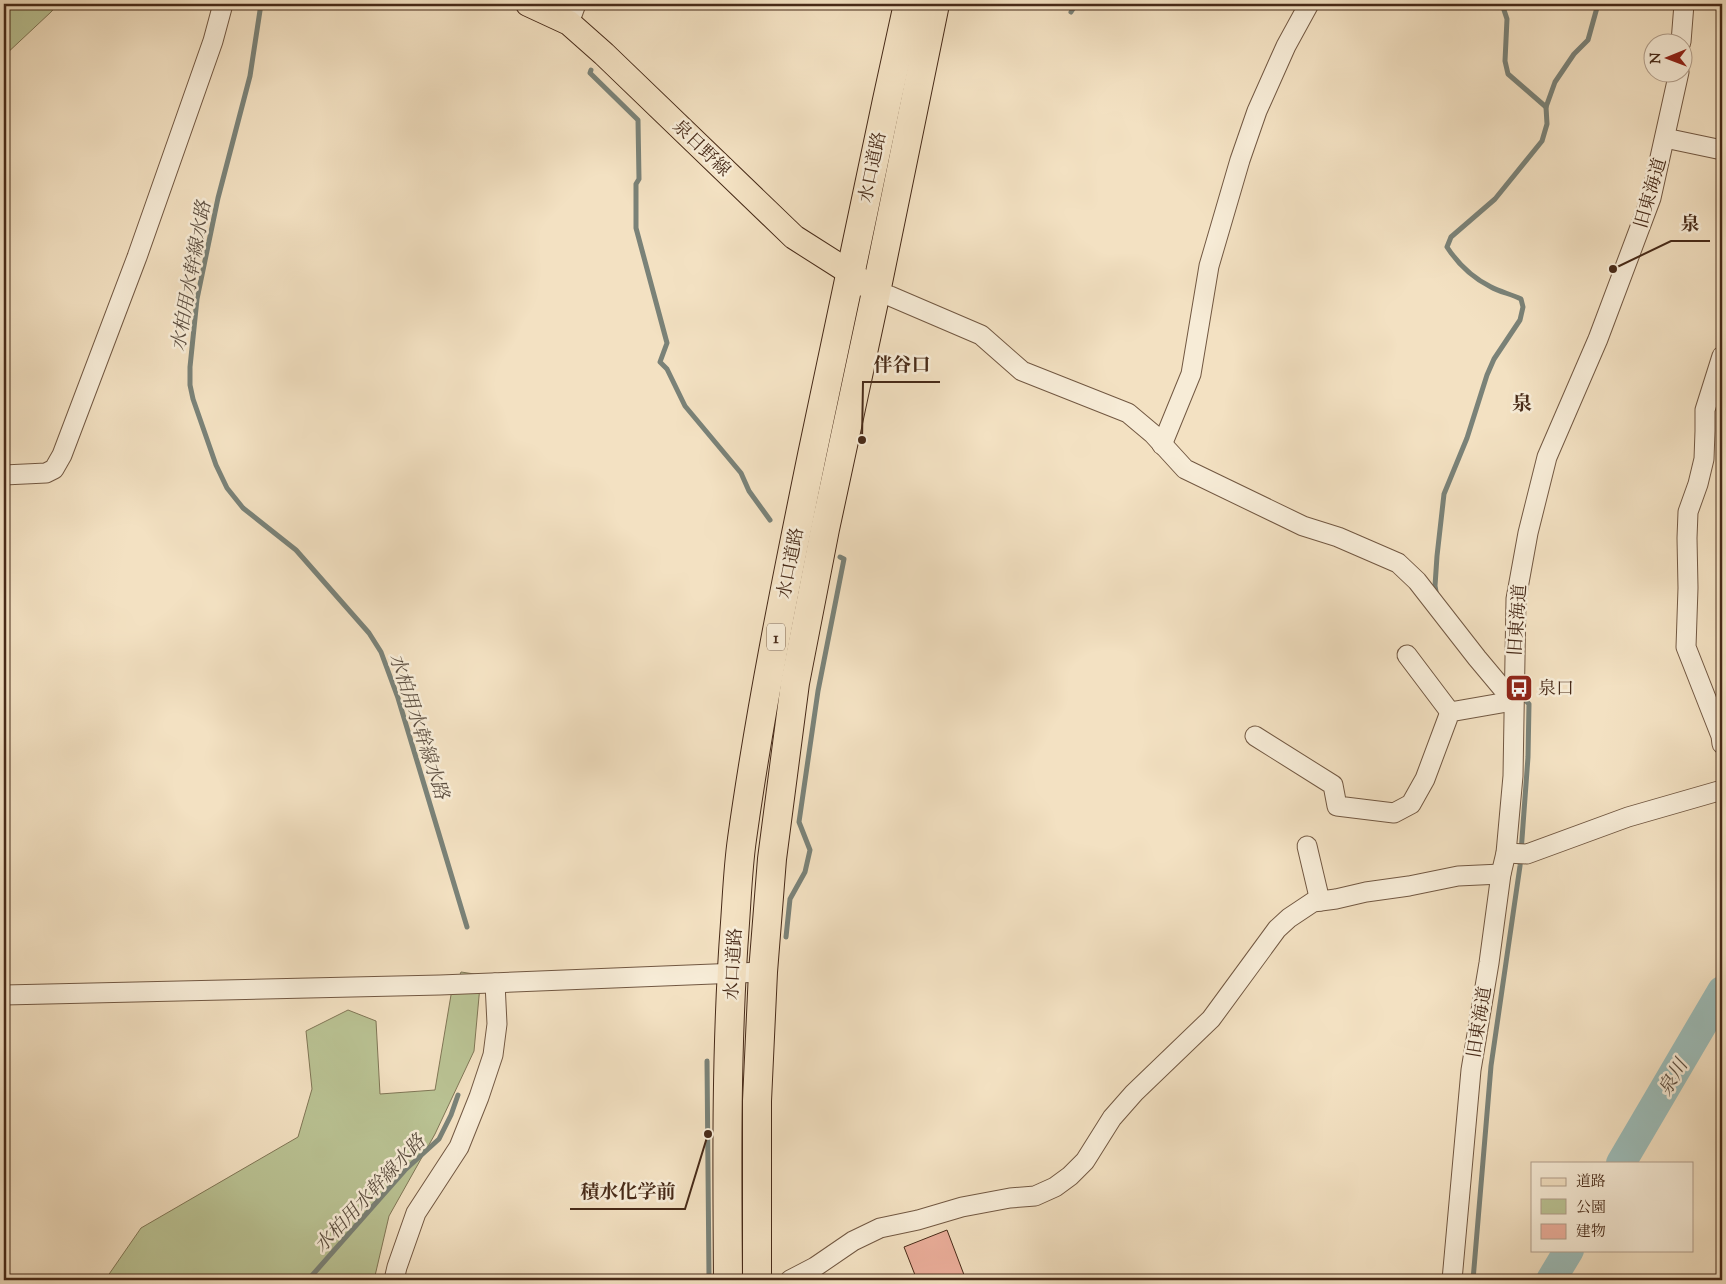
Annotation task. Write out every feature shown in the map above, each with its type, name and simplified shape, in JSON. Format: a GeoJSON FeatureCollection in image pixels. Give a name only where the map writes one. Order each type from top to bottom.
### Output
{"type":"FeatureCollection","features":[{"type":"Feature","properties":{"kind":"highway","name":"水口道路"},"geometry":{"type":"LineString","coordinates":[[728,1280],[728,1070],[732,973],[742,841],[794,540],[849,272],[908,4]]}},
{"type":"Feature","properties":{"kind":"highway","name":"水口道路"},"geometry":{"type":"LineString","coordinates":[[757,1280],[757,1101],[763,972],[772,859],[795,683],[824,529],[876,292],[935,4]]}},
{"type":"Feature","properties":{"kind":"main road","name":"泉日野線"},"geometry":{"type":"LineString","coordinates":[[528,4],[572,14],[604,54],[794,237],[849,272],[876,292]]}},
{"type":"Feature","properties":{"kind":"street"},"geometry":{"type":"LineString","coordinates":[[4,475],[46,473],[54,469],[62,455],[140,247],[213,41],[223,4]]}},
{"type":"Feature","properties":{"kind":"street"},"geometry":{"type":"LineString","coordinates":[[1162,445],[1190,374],[1209,266],[1240,160],[1257,111],[1286,46],[1309,4]]}},
{"type":"Feature","properties":{"kind":"street"},"geometry":{"type":"LineString","coordinates":[[1682,32],[1684,4]]}},
{"type":"Feature","properties":{"kind":"street","name":"旧東海道"},"geometry":{"type":"LineString","coordinates":[[1452,1280],[1471,1070],[1489,964],[1500,874],[1515,853],[1513,701],[1516,599],[1528,533],[1547,457],[1598,339],[1651,198],[1677,82]]}},
{"type":"Feature","properties":{"kind":"street"},"geometry":{"type":"LineString","coordinates":[[1665,138],[1722,150]]}},
{"type":"Feature","properties":{"kind":"street"},"geometry":{"type":"LineString","coordinates":[[876,292],[890,296],[981,335],[1022,370],[1128,413],[1153,434],[1185,469],[1303,526],[1338,537],[1398,563],[1417,581],[1513,701]]}},
{"type":"Feature","properties":{"kind":"street"},"geometry":{"type":"LineString","coordinates":[[1722,356],[1704,410],[1706,431],[1704,459],[1688,512],[1686,647],[1721,736],[1722,744]]}},
{"type":"Feature","properties":{"kind":"street"},"geometry":{"type":"LineString","coordinates":[[1407,655],[1450,712]]}},
{"type":"Feature","properties":{"kind":"street"},"geometry":{"type":"LineString","coordinates":[[1450,712],[1513,701]]}},
{"type":"Feature","properties":{"kind":"street"},"geometry":{"type":"LineString","coordinates":[[1255,736],[1333,785],[1337,806],[1394,813],[1411,804],[1426,779],[1450,712]]}},
{"type":"Feature","properties":{"kind":"street"},"geometry":{"type":"LineString","coordinates":[[1515,853],[1628,817],[1722,790]]}},
{"type":"Feature","properties":{"kind":"street"},"geometry":{"type":"LineString","coordinates":[[1307,846],[1320,901]]}},
{"type":"Feature","properties":{"kind":"street"},"geometry":{"type":"LineString","coordinates":[[790,1280],[815,1267],[853,1241],[880,1228],[1010,1198],[1035,1196],[1055,1187],[1070,1176],[1085,1161],[1112,1118],[1134,1093],[1211,1019],[1277,929],[1302,908],[1313,902],[1458,876],[1500,874]]}},
{"type":"Feature","properties":{"kind":"street"},"geometry":{"type":"LineString","coordinates":[[4,995],[440,985],[763,972]]}},
{"type":"Feature","properties":{"kind":"street"},"geometry":{"type":"LineString","coordinates":[[394,1280],[416,1213],[459,1147],[479,1097],[493,1055],[496,1024],[495,983]]}},
{"type":"Feature","properties":{"kind":"green space"},"geometry":{"type":"Polygon","coordinates":[[[4,4],[58,4],[4,56],[4,4]]]}},
{"type":"Feature","properties":{"kind":"green space"},"geometry":{"type":"Polygon","coordinates":[[[461,972],[481,975],[474,1051],[435,1134],[389,1216],[374,1280],[105,1280],[141,1228],[298,1137],[312,1089],[306,1031],[348,1010],[376,1021],[380,1094],[435,1090],[451,995],[461,972]]]}},
{"type":"Feature","properties":{"kind":"building"},"geometry":{"type":"Polygon","coordinates":[[[947,1230],[966,1280],[917,1280],[904,1247],[947,1230]]]}},
{"type":"Feature","properties":{"kind":"waterway","name":"水柏用水幹線水路"},"geometry":{"type":"LineString","coordinates":[[261,4],[250,76],[218,198],[197,299],[190,367],[190,385],[193,399],[216,465],[227,488],[243,508],[296,550],[369,633],[381,652],[398,698],[467,927]]}},
{"type":"Feature","properties":{"kind":"waterway"},"geometry":{"type":"LineString","coordinates":[[1071,12],[1076,4]]}},
{"type":"Feature","properties":{"kind":"waterway"},"geometry":{"type":"LineString","coordinates":[[1502,4],[1507,19],[1505,61],[1508,74],[1546,107]]}},
{"type":"Feature","properties":{"kind":"waterway"},"geometry":{"type":"LineString","coordinates":[[1437,597],[1435,586],[1437,556],[1444,494],[1467,438],[1487,375],[1494,359],[1520,320],[1523,307],[1521,299],[1494,289],[1472,275],[1461,265],[1447,247],[1451,237],[1495,199],[1542,141],[1547,124],[1546,107],[1555,82],[1574,54],[1588,40],[1598,4]]}},
{"type":"Feature","properties":{"kind":"waterway"},"geometry":{"type":"LineString","coordinates":[[591,70],[590,73],[638,120],[639,179],[636,184],[636,228],[667,343],[660,362],[667,369],[685,406],[741,473],[749,491],[770,520]]}},
{"type":"Feature","properties":{"kind":"waterway"},"geometry":{"type":"LineString","coordinates":[[786,937],[790,899],[805,872],[810,850],[799,822],[818,691],[844,559],[840,557]]}},
{"type":"Feature","properties":{"kind":"waterway"},"geometry":{"type":"LineString","coordinates":[[1473,1280],[1491,1066],[1520,866],[1528,757],[1529,704],[1520,695]]}},
{"type":"Feature","properties":{"kind":"waterway","name":"泉川"},"geometry":{"type":"LineString","coordinates":[[1622,1162],[1722,991]]}},
{"type":"Feature","properties":{"kind":"waterway"},"geometry":{"type":"LineString","coordinates":[[707,1061],[709,1276]]}},
{"type":"Feature","properties":{"kind":"waterway","name":"水柏用水幹線水路"},"geometry":{"type":"LineString","coordinates":[[308,1280],[405,1170],[439,1139],[451,1115],[458,1095]]}},
{"type":"Feature","properties":{"kind":"waterway","name":"泉川"},"geometry":{"type":"LineString","coordinates":[[1551,1280],[1568,1252]]}},
{"type":"Feature","properties":{"kind":"place","name":"泉"},"geometry":{"type":"Point","coordinates":[1613,269]}},
{"type":"Feature","properties":{"kind":"place","name":"伴谷口"},"geometry":{"type":"Point","coordinates":[862,440]}},
{"type":"Feature","properties":{"kind":"place","name":"泉口"},"geometry":{"type":"Point","coordinates":[1519,688]}},
{"type":"Feature","properties":{"kind":"place","name":"積水化学前"},"geometry":{"type":"Point","coordinates":[708,1134]}},
{"type":"Feature","properties":{"kind":"district","name":"泉"},"geometry":{"type":"Point","coordinates":[1522,403]}}]}
